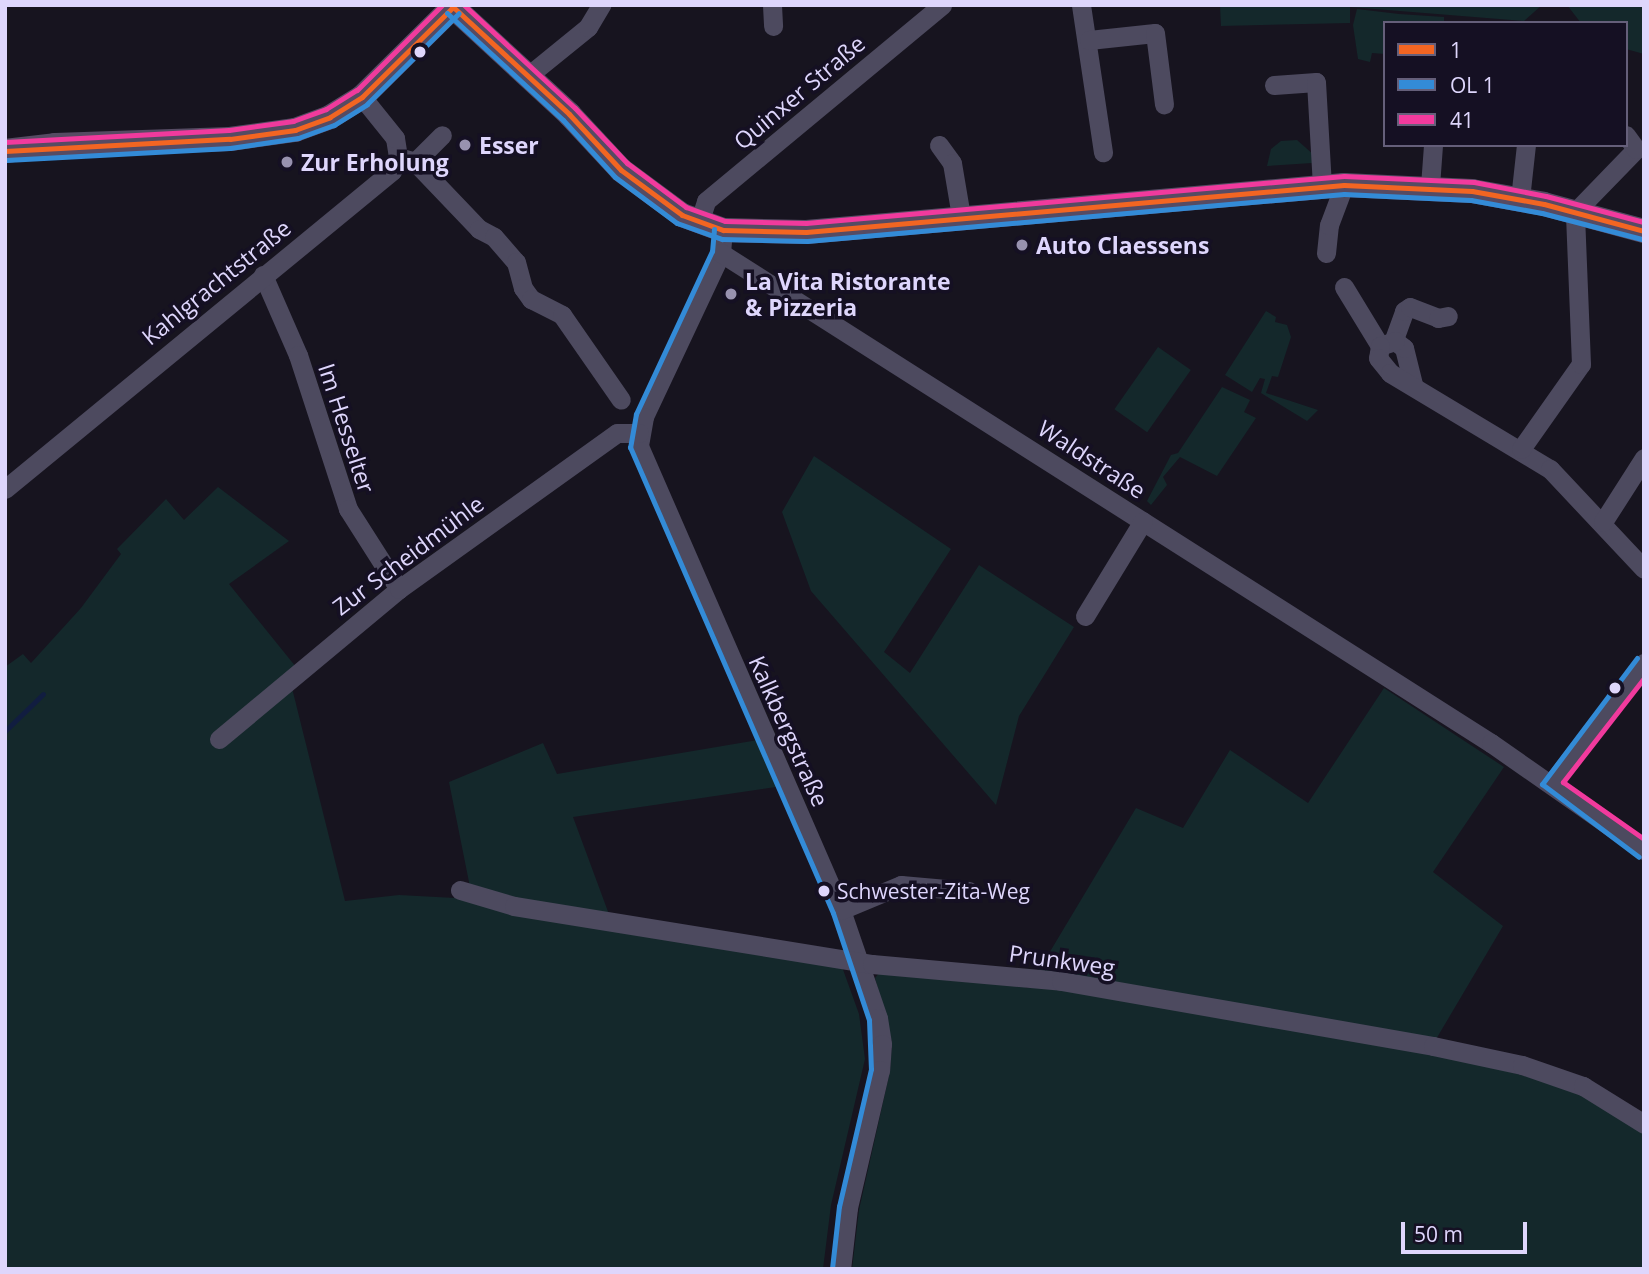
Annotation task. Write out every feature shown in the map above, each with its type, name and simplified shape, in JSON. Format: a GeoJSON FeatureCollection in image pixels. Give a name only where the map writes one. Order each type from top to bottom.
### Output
{"type":"FeatureCollection","features":[{"type":"Feature","properties":{"kind":"main road"},"geometry":{"type":"LineString","coordinates":[[5,151],[54,145],[250,138],[307,126],[362,97],[452,6],[529,75],[621,170],[722,241],[961,216],[1333,186],[1430,186],[1520,199],[1644,231]]}},
{"type":"Feature","properties":{"kind":"street"},"geometry":{"type":"LineString","coordinates":[[529,75],[588,27],[601,5]]}},
{"type":"Feature","properties":{"kind":"street"},"geometry":{"type":"LineString","coordinates":[[772,5],[773,26]]}},
{"type":"Feature","properties":{"kind":"street","name":"Quinxer Straße"},"geometry":{"type":"LineString","coordinates":[[699,223],[706,201],[942,5]]}},
{"type":"Feature","properties":{"kind":"street"},"geometry":{"type":"LineString","coordinates":[[1081,5],[1089,40],[1103,152]]}},
{"type":"Feature","properties":{"kind":"street"},"geometry":{"type":"LineString","coordinates":[[1089,40],[1155,33],[1164,104]]}},
{"type":"Feature","properties":{"kind":"street"},"geometry":{"type":"LineString","coordinates":[[1273,85],[1316,82],[1333,186],[1326,253]]}},
{"type":"Feature","properties":{"kind":"street"},"geometry":{"type":"LineString","coordinates":[[362,97],[395,138],[407,159],[516,262],[523,288],[531,299],[562,315],[621,400]]}},
{"type":"Feature","properties":{"kind":"street","name":"Kahlgrachtstraße"},"geometry":{"type":"LineString","coordinates":[[5,489],[263,275],[407,159],[442,135]]}},
{"type":"Feature","properties":{"kind":"street"},"geometry":{"type":"LineString","coordinates":[[1521,449],[1581,364],[1575,212],[1636,149],[1628,138]]}},
{"type":"Feature","properties":{"kind":"street"},"geometry":{"type":"LineString","coordinates":[[939,145],[952,163],[961,216]]}},
{"type":"Feature","properties":{"kind":"street"},"geometry":{"type":"LineString","coordinates":[[1430,186],[1433,147]]}},
{"type":"Feature","properties":{"kind":"street"},"geometry":{"type":"LineString","coordinates":[[1520,199],[1526,147]]}},
{"type":"Feature","properties":{"kind":"street"},"geometry":{"type":"LineString","coordinates":[[639,433],[722,241]]}},
{"type":"Feature","properties":{"kind":"street","name":"Waldstraße"},"geometry":{"type":"LineString","coordinates":[[722,241],[1143,521],[1551,784],[1644,850]]}},
{"type":"Feature","properties":{"kind":"street","name":"Im Hesselter"},"geometry":{"type":"LineString","coordinates":[[263,275],[298,355],[348,509],[399,589]]}},
{"type":"Feature","properties":{"kind":"street"},"geometry":{"type":"LineString","coordinates":[[1344,287],[1386,344]]}},
{"type":"Feature","properties":{"kind":"street"},"geometry":{"type":"LineString","coordinates":[[1448,316],[1438,318],[1410,307],[1404,311],[1378,358],[1390,373],[1413,384],[1550,469],[1603,522],[1644,569]]}},
{"type":"Feature","properties":{"kind":"street","name":"Zur Scheidmühle"},"geometry":{"type":"LineString","coordinates":[[219,739],[399,589],[617,433],[639,433]]}},
{"type":"Feature","properties":{"kind":"street","name":"Kalkbergstraße"},"geometry":{"type":"LineString","coordinates":[[639,433],[642,458],[841,910],[861,962],[882,1044],[848,1208],[841,1269]]}},
{"type":"Feature","properties":{"kind":"street"},"geometry":{"type":"LineString","coordinates":[[1603,522],[1644,458]]}},
{"type":"Feature","properties":{"kind":"street"},"geometry":{"type":"LineString","coordinates":[[1084,616],[1143,521]]}},
{"type":"Feature","properties":{"kind":"street"},"geometry":{"type":"LineString","coordinates":[[1551,784],[1644,663]]}},
{"type":"Feature","properties":{"kind":"street"},"geometry":{"type":"LineString","coordinates":[[841,910],[901,885],[969,891]]}},
{"type":"Feature","properties":{"kind":"street","name":"Prunkweg"},"geometry":{"type":"LineString","coordinates":[[460,890],[514,906],[861,962],[1061,981],[1433,1046],[1522,1065],[1583,1086],[1644,1124]]}},
{"type":"Feature","properties":{"kind":"green space"},"geometry":{"type":"Polygon","coordinates":[[[1220,5],[1542,5],[1524,21],[1350,7],[1350,23],[1221,26],[1220,5]]]}},
{"type":"Feature","properties":{"kind":"green space"},"geometry":{"type":"Polygon","coordinates":[[[1567,5],[1644,5],[1644,54],[1628,50],[1628,21],[1579,21],[1567,5]]]}},
{"type":"Feature","properties":{"kind":"green space"},"geometry":{"type":"Polygon","coordinates":[[[1357,9],[1444,17],[1444,21],[1383,21],[1383,54],[1372,53],[1370,62],[1358,59],[1353,25],[1357,9]]]}},
{"type":"Feature","properties":{"kind":"green space"},"geometry":{"type":"Polygon","coordinates":[[[1297,140],[1314,155],[1312,163],[1267,166],[1271,149],[1281,141],[1297,140]]]}},
{"type":"Feature","properties":{"kind":"green space"},"geometry":{"type":"Polygon","coordinates":[[[1266,311],[1276,317],[1275,322],[1287,325],[1291,337],[1278,377],[1272,376],[1266,393],[1318,410],[1307,421],[1261,393],[1265,379],[1260,378],[1252,392],[1225,375],[1266,311]]]}},
{"type":"Feature","properties":{"kind":"green space"},"geometry":{"type":"Polygon","coordinates":[[[1158,347],[1191,370],[1147,432],[1114,409],[1158,347]]]}},
{"type":"Feature","properties":{"kind":"green space"},"geometry":{"type":"Polygon","coordinates":[[[1222,387],[1250,400],[1244,412],[1256,418],[1217,476],[1180,457],[1163,477],[1167,485],[1151,505],[1147,501],[1171,455],[1178,453],[1222,387]]]}},
{"type":"Feature","properties":{"kind":"green space"},"geometry":{"type":"Polygon","coordinates":[[[814,456],[951,549],[884,652],[910,673],[979,565],[1074,627],[1019,716],[996,805],[811,591],[782,512],[814,456]]]}},
{"type":"Feature","properties":{"kind":"green space"},"geometry":{"type":"Polygon","coordinates":[[[218,487],[289,541],[229,584],[296,667],[291,684],[345,901],[399,895],[455,898],[841,964],[859,1014],[865,1059],[831,1205],[823,1269],[5,1269],[5,667],[23,654],[31,663],[81,608],[121,554],[117,549],[166,499],[184,520],[218,487]]]}},
{"type":"Feature","properties":{"kind":"green space"},"geometry":{"type":"Polygon","coordinates":[[[1384,688],[1504,767],[1433,872],[1503,926],[1435,1041],[1039,970],[1136,808],[1183,828],[1230,750],[1308,803],[1384,688]]]}},
{"type":"Feature","properties":{"kind":"green space"},"geometry":{"type":"Polygon","coordinates":[[[758,740],[776,787],[573,817],[610,917],[471,892],[449,782],[543,743],[557,774],[758,740]]]}},
{"type":"Feature","properties":{"kind":"green space"},"geometry":{"type":"Polygon","coordinates":[[[879,973],[1011,980],[1027,988],[1060,986],[1431,1051],[1582,1091],[1626,1117],[1644,1135],[1644,1269],[852,1269],[859,1210],[890,1071],[892,1043],[875,978],[879,973]]]}},
{"type":"Feature","properties":{"kind":"waterway"},"geometry":{"type":"LineString","coordinates":[[5,731],[43,694]]}},
{"type":"Feature","properties":{"kind":"transit line","name":"41"},"geometry":{"type":"LineString","coordinates":[[5,142],[229,130],[293,121],[326,109],[357,90],[442,5]]}},
{"type":"Feature","properties":{"kind":"transit line","name":"1"},"geometry":{"type":"LineString","coordinates":[[451,5],[569,114],[621,170],[682,215],[723,230],[806,232],[1344,185],[1472,191],[1544,204],[1644,231]]}},
{"type":"Feature","properties":{"kind":"transit line","name":"41"},"geometry":{"type":"LineString","coordinates":[[464,5],[575,108],[627,163],[686,207],[725,221],[806,223],[1344,176],[1474,182],[1546,196],[1644,222]]}},
{"type":"Feature","properties":{"kind":"transit line","name":"1"},"geometry":{"type":"LineString","coordinates":[[5,151],[230,139],[295,130],[330,117],[362,97],[453,7]]}},
{"type":"Feature","properties":{"kind":"transit line"},"geometry":{"type":"LineString","coordinates":[[447,13],[563,120],[615,177],[677,223],[722,239],[807,241],[1344,194],[1471,200],[1542,213],[1642,239]]}},
{"type":"Feature","properties":{"kind":"transit line"},"geometry":{"type":"LineString","coordinates":[[6,160],[230,148],[298,138],[334,125],[367,104],[459,13]]}},
{"type":"Feature","properties":{"kind":"transit line"},"geometry":{"type":"LineString","coordinates":[[714,229],[712,251],[636,414],[630,447],[833,913],[869,1020],[871,1069],[839,1206],[832,1268]]}},
{"type":"Feature","properties":{"kind":"transit line"},"geometry":{"type":"LineString","coordinates":[[1637,658],[1542,784],[1639,857]]}},
{"type":"Feature","properties":{"kind":"transit line","name":"41"},"geometry":{"type":"LineString","coordinates":[[1644,678],[1563,782],[1644,839]]}},
{"type":"Feature","properties":{"kind":"place","name":"Esser"},"geometry":{"type":"Point","coordinates":[465,145]}},
{"type":"Feature","properties":{"kind":"place","name":"Zur Erholung"},"geometry":{"type":"Point","coordinates":[287,162]}},
{"type":"Feature","properties":{"kind":"place","name":"Auto Claessens"},"geometry":{"type":"Point","coordinates":[1022,245]}},
{"type":"Feature","properties":{"kind":"place","name":"La Vita Ristorante & Pizzeria"},"geometry":{"type":"Point","coordinates":[731,294]}},
{"type":"Feature","properties":{"kind":"place","name":"Schwester-Zita-Weg"},"geometry":{"type":"Point","coordinates":[824,891]}}]}
